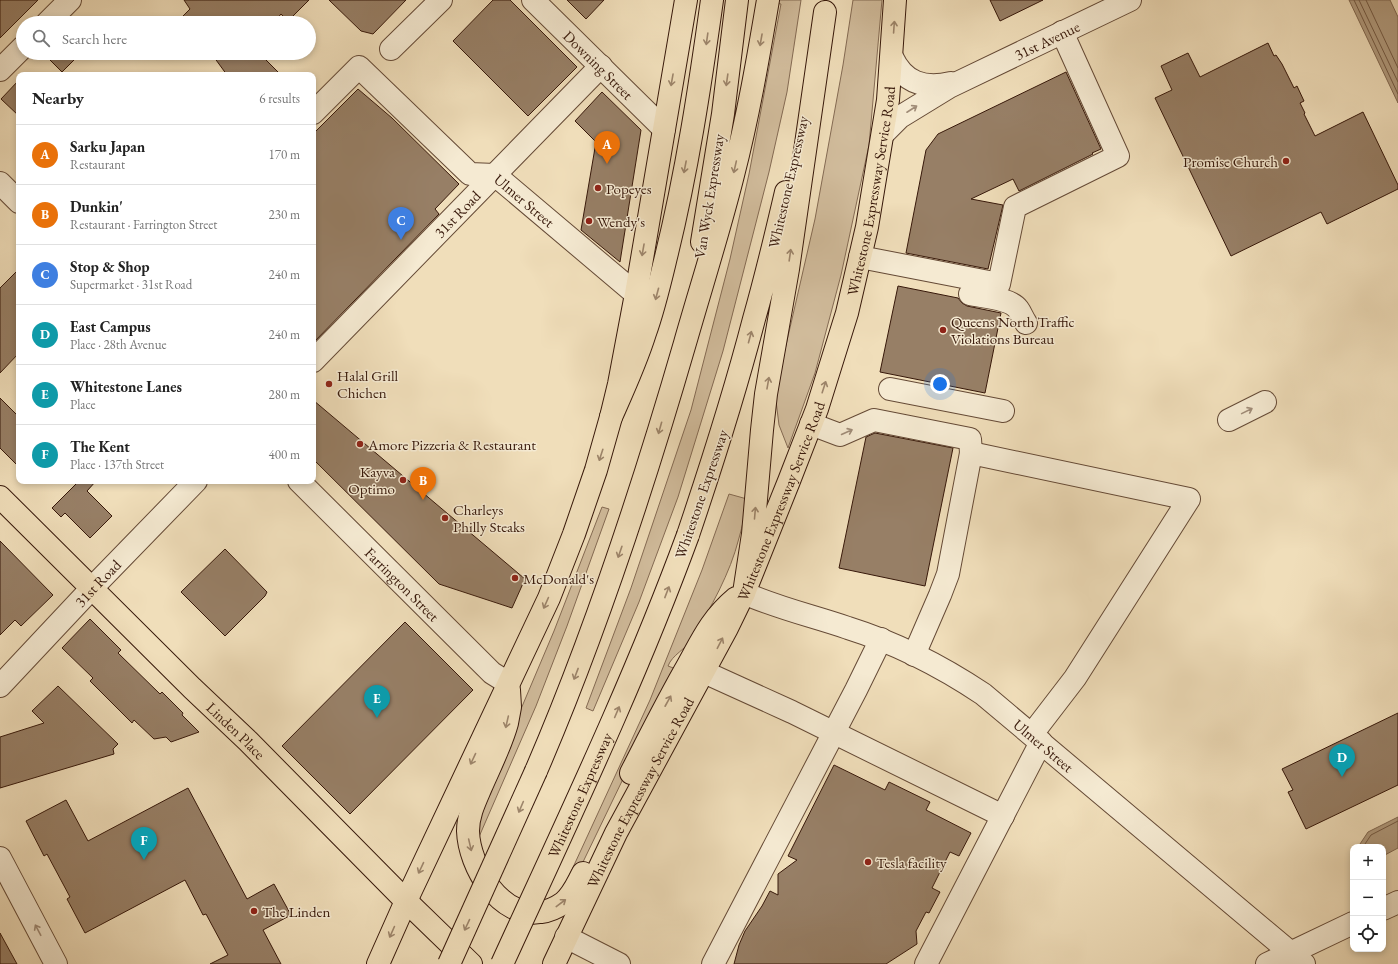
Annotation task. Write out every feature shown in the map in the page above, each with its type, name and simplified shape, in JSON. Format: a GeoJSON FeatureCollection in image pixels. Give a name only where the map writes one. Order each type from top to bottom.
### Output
{"type":"FeatureCollection","features":[{"type":"Feature","properties":{"kind":"main road"},"geometry":{"type":"LineString","coordinates":[[378,964],[508,683],[541,616],[567,554],[594,477],[611,418],[636,294],[686,0]]}},
{"type":"Feature","properties":{"kind":"main road"},"geometry":{"type":"LineString","coordinates":[[611,418],[644,338],[669,245],[695,115],[712,0]]}},
{"type":"Feature","properties":{"kind":"main road","name":"Van Wyck Expressway"},"geometry":{"type":"LineString","coordinates":[[671,391],[690,310],[700,254],[723,114],[737,0]]}},
{"type":"Feature","properties":{"kind":"main road","name":"Whitestone Expressway Service Road"},"geometry":{"type":"LineString","coordinates":[[554,964],[616,833],[649,770],[728,628],[744,593],[810,424],[836,349],[859,264],[872,198],[888,100],[896,0]]}},
{"type":"Feature","properties":{"kind":"main road"},"geometry":{"type":"LineString","coordinates":[[449,964],[536,771],[580,662],[647,472],[733,175],[750,99],[768,1]]}},
{"type":"Feature","properties":{"kind":"main road"},"geometry":{"type":"LineString","coordinates":[[508,683],[510,702],[507,723],[471,813],[469,823],[469,839],[478,867],[492,890],[500,899],[515,908],[526,912],[538,912],[558,906],[572,893],[667,702],[719,614],[744,593],[754,534],[766,394],[788,269],[826,6]]}},
{"type":"Feature","properties":{"kind":"main road","name":"Whitestone Expressway"},"geometry":{"type":"LineString","coordinates":[[502,964],[615,717],[657,616],[688,535],[718,445],[755,317],[802,124],[826,6]]}},
{"type":"Feature","properties":{"kind":"main road","name":"Linden Place"},"geometry":{"type":"LineString","coordinates":[[0,497],[192,688],[248,741],[406,901],[471,964]]}},
{"type":"Feature","properties":{"kind":"street"},"geometry":{"type":"LineString","coordinates":[[54,16],[70,0]]}},
{"type":"Feature","properties":{"kind":"street"},"geometry":{"type":"LineString","coordinates":[[391,49],[441,0]]}},
{"type":"Feature","properties":{"kind":"street","name":"Downing Street"},"geometry":{"type":"LineString","coordinates":[[534,0],[664,129]]}},
{"type":"Feature","properties":{"kind":"street","name":"31st Avenue"},"geometry":{"type":"LineString","coordinates":[[883,134],[893,122],[908,111],[964,79],[1130,0]]}},
{"type":"Feature","properties":{"kind":"street"},"geometry":{"type":"LineString","coordinates":[[859,264],[999,284],[1015,207],[1118,156],[1062,32]]}},
{"type":"Feature","properties":{"kind":"street"},"geometry":{"type":"LineString","coordinates":[[0,70],[16,54]]}},
{"type":"Feature","properties":{"kind":"street","name":"31st Avenue"},"geometry":{"type":"LineString","coordinates":[[892,57],[906,77],[912,81],[929,85],[945,84],[964,79]]}},
{"type":"Feature","properties":{"kind":"street","name":"31st Road"},"geometry":{"type":"LineString","coordinates":[[316,359],[602,66]]}},
{"type":"Feature","properties":{"kind":"street","name":"Ulmer Street"},"geometry":{"type":"LineString","coordinates":[[316,110],[360,67],[470,174],[495,175],[636,294]]}},
{"type":"Feature","properties":{"kind":"street"},"geometry":{"type":"LineString","coordinates":[[0,184],[16,199]]}},
{"type":"Feature","properties":{"kind":"street"},"geometry":{"type":"LineString","coordinates":[[859,264],[1007,301],[1018,308],[1026,323]]}},
{"type":"Feature","properties":{"kind":"street"},"geometry":{"type":"LineString","coordinates":[[890,389],[1003,411]]}},
{"type":"Feature","properties":{"kind":"street"},"geometry":{"type":"LineString","coordinates":[[1230,420],[1265,402]]}},
{"type":"Feature","properties":{"kind":"street"},"geometry":{"type":"LineString","coordinates":[[810,424],[840,435],[874,420],[970,439],[971,453],[948,574],[914,654]]}},
{"type":"Feature","properties":{"kind":"street"},"geometry":{"type":"LineString","coordinates":[[926,964],[1003,816],[1036,738],[1189,499],[971,453]]}},
{"type":"Feature","properties":{"kind":"street","name":"31st Road"},"geometry":{"type":"LineString","coordinates":[[0,686],[92,588],[193,484]]}},
{"type":"Feature","properties":{"kind":"street","name":"Farrington Street"},"geometry":{"type":"LineString","coordinates":[[302,484],[492,673],[508,683]]}},
{"type":"Feature","properties":{"kind":"street","name":"Ulmer Street"},"geometry":{"type":"LineString","coordinates":[[744,593],[772,605],[881,639],[946,671],[983,694],[1298,958]]}},
{"type":"Feature","properties":{"kind":"street"},"geometry":{"type":"LineString","coordinates":[[713,964],[881,639]]}},
{"type":"Feature","properties":{"kind":"street"},"geometry":{"type":"LineString","coordinates":[[704,672],[792,712],[1003,816]]}},
{"type":"Feature","properties":{"kind":"street"},"geometry":{"type":"LineString","coordinates":[[0,858],[56,964]]}},
{"type":"Feature","properties":{"kind":"street"},"geometry":{"type":"LineString","coordinates":[[1386,908],[1398,902]]}},
{"type":"Feature","properties":{"kind":"street"},"geometry":{"type":"LineString","coordinates":[[1266,964],[1298,958],[1350,925]]}},
{"type":"Feature","properties":{"kind":"street"},"geometry":{"type":"LineString","coordinates":[[566,937],[619,964]]}},
{"type":"Feature","properties":{"kind":"shaded area"},"geometry":{"type":"Polygon","coordinates":[[[758,0],[801,0],[787,92],[769,172],[723,351],[678,497],[639,602],[593,711],[586,708],[631,588],[691,410],[730,259],[749,174],[781,4],[758,0]]]}},
{"type":"Feature","properties":{"kind":"shaded area"},"geometry":{"type":"Polygon","coordinates":[[[853,0],[882,0],[869,145],[841,275],[815,373],[788,448],[779,425],[775,393],[815,219],[843,65],[853,0]]]}},
{"type":"Feature","properties":{"kind":"shaded area"},"geometry":{"type":"Polygon","coordinates":[[[729,494],[747,499],[744,518],[731,564],[713,602],[692,639],[670,662],[668,666],[676,669],[570,889],[558,900],[650,700],[702,570],[729,494]]]}},
{"type":"Feature","properties":{"kind":"shaded area"},"geometry":{"type":"Polygon","coordinates":[[[602,507],[609,509],[567,626],[536,706],[475,846],[482,801],[554,631],[602,507]]]}},
{"type":"Feature","properties":{"kind":"water"},"geometry":{"type":"Polygon","coordinates":[[[1349,0],[1390,0],[1398,17],[1398,103],[1349,0]]]}},
{"type":"Feature","properties":{"kind":"water"},"geometry":{"type":"Polygon","coordinates":[[[1398,817],[1398,848],[1386,854],[1386,844],[1360,844],[1368,832],[1398,817]]]}},
{"type":"Feature","properties":{"kind":"building"},"geometry":{"type":"Polygon","coordinates":[[[0,0],[38,0],[22,16],[16,16],[16,22],[0,38],[0,0]]]}},
{"type":"Feature","properties":{"kind":"building"},"geometry":{"type":"Polygon","coordinates":[[[184,0],[309,0],[293,16],[283,16],[281,14],[279,16],[183,16],[190,9],[184,0]]]}},
{"type":"Feature","properties":{"kind":"building"},"geometry":{"type":"Polygon","coordinates":[[[329,0],[406,0],[373,34],[361,31],[329,0]]]}},
{"type":"Feature","properties":{"kind":"building"},"geometry":{"type":"Polygon","coordinates":[[[493,0],[510,0],[577,67],[528,116],[453,41],[493,0]]]}},
{"type":"Feature","properties":{"kind":"building"},"geometry":{"type":"Polygon","coordinates":[[[567,0],[604,0],[586,19],[567,0]]]}},
{"type":"Feature","properties":{"kind":"building"},"geometry":{"type":"Polygon","coordinates":[[[990,0],[1043,0],[1000,21],[990,0]]]}},
{"type":"Feature","properties":{"kind":"building","name":"Promise Church"},"geometry":{"type":"Polygon","coordinates":[[[1268,43],[1274,56],[1276,55],[1282,64],[1294,88],[1297,86],[1304,101],[1300,103],[1315,136],[1363,112],[1398,185],[1398,189],[1327,224],[1321,212],[1231,256],[1155,98],[1172,90],[1161,66],[1188,53],[1200,77],[1268,43]]]}},
{"type":"Feature","properties":{"kind":"building"},"geometry":{"type":"Polygon","coordinates":[[[50,60],[74,60],[62,72],[50,60]]]}},
{"type":"Feature","properties":{"kind":"building"},"geometry":{"type":"Polygon","coordinates":[[[216,60],[266,60],[278,72],[225,72],[216,60]]]}},
{"type":"Feature","properties":{"kind":"building"},"geometry":{"type":"Polygon","coordinates":[[[1066,72],[1101,149],[1019,191],[1013,179],[971,199],[1003,205],[988,269],[906,253],[926,150],[938,134],[1066,72]]]}},
{"type":"Feature","properties":{"kind":"building"},"geometry":{"type":"Polygon","coordinates":[[[16,83],[16,113],[1,99],[16,83]]]}},
{"type":"Feature","properties":{"kind":"building"},"geometry":{"type":"Polygon","coordinates":[[[358,89],[392,118],[459,184],[435,209],[439,214],[316,340],[316,131],[358,89]]]}},
{"type":"Feature","properties":{"kind":"building"},"geometry":{"type":"Polygon","coordinates":[[[602,92],[641,130],[620,262],[581,230],[596,142],[575,121],[602,92]]]}},
{"type":"Feature","properties":{"kind":"building"},"geometry":{"type":"Polygon","coordinates":[[[16,272],[16,356],[0,373],[0,288],[16,272]]]}},
{"type":"Feature","properties":{"kind":"building","name":"Queens North Traffic Violations Bureau"},"geometry":{"type":"Polygon","coordinates":[[[898,286],[958,298],[967,306],[1001,313],[985,393],[880,372],[898,286]]]}},
{"type":"Feature","properties":{"kind":"building"},"geometry":{"type":"Polygon","coordinates":[[[0,398],[16,414],[16,464],[0,448],[0,398]]]}},
{"type":"Feature","properties":{"kind":"building"},"geometry":{"type":"Polygon","coordinates":[[[316,403],[525,579],[512,608],[439,584],[316,462],[316,403]]]}},
{"type":"Feature","properties":{"kind":"building"},"geometry":{"type":"Polygon","coordinates":[[[875,433],[953,448],[925,586],[839,568],[866,437],[875,433]]]}},
{"type":"Feature","properties":{"kind":"building"},"geometry":{"type":"Polygon","coordinates":[[[76,484],[93,484],[87,491],[112,516],[90,538],[65,513],[61,517],[52,508],[76,484]]]}},
{"type":"Feature","properties":{"kind":"building"},"geometry":{"type":"Polygon","coordinates":[[[0,541],[53,595],[21,626],[15,620],[0,635],[0,541]]]}},
{"type":"Feature","properties":{"kind":"building"},"geometry":{"type":"Polygon","coordinates":[[[225,549],[267,592],[265,596],[225,636],[181,592],[225,549]]]}},
{"type":"Feature","properties":{"kind":"building"},"geometry":{"type":"Polygon","coordinates":[[[90,619],[121,650],[118,653],[160,694],[162,692],[199,732],[171,742],[166,737],[154,739],[134,720],[132,723],[90,681],[93,678],[62,648],[90,619]]]}},
{"type":"Feature","properties":{"kind":"building"},"geometry":{"type":"Polygon","coordinates":[[[405,622],[473,690],[350,814],[282,746],[405,622]]]}},
{"type":"Feature","properties":{"kind":"building"},"geometry":{"type":"Polygon","coordinates":[[[58,686],[118,744],[113,749],[114,754],[0,788],[0,737],[44,723],[32,711],[58,686]]]}},
{"type":"Feature","properties":{"kind":"building"},"geometry":{"type":"Polygon","coordinates":[[[1398,713],[1398,785],[1306,829],[1288,792],[1293,790],[1282,769],[1398,713]]]}},
{"type":"Feature","properties":{"kind":"building","name":"Tesla facility"},"geometry":{"type":"Polygon","coordinates":[[[834,765],[885,790],[889,782],[930,802],[926,810],[971,833],[959,856],[950,852],[932,888],[940,892],[929,913],[926,912],[916,931],[917,944],[886,964],[734,964],[739,945],[745,931],[770,891],[778,895],[778,874],[797,860],[788,856],[834,765]]]}},
{"type":"Feature","properties":{"kind":"building"},"geometry":{"type":"Polygon","coordinates":[[[188,788],[247,899],[274,884],[291,915],[263,930],[281,964],[210,964],[228,955],[206,914],[203,915],[185,880],[85,933],[67,899],[70,897],[47,854],[44,856],[26,821],[66,800],[88,841],[188,788]]]}},
{"type":"Feature","properties":{"kind":"building"},"geometry":{"type":"Polygon","coordinates":[[[0,933],[17,964],[0,964],[0,933]]]}},
{"type":"Feature","properties":{"kind":"place","name":"Promise Church"},"geometry":{"type":"Point","coordinates":[1286,161]}},
{"type":"Feature","properties":{"kind":"place","name":"Sarku Japan"},"geometry":{"type":"Point","coordinates":[607,164]}},
{"type":"Feature","properties":{"kind":"place","name":"Popeyes"},"geometry":{"type":"Point","coordinates":[598,188]}},
{"type":"Feature","properties":{"kind":"place","name":"Wendy's"},"geometry":{"type":"Point","coordinates":[589,221]}},
{"type":"Feature","properties":{"kind":"place","name":"Stop & Shop"},"geometry":{"type":"Point","coordinates":[401,240]}},
{"type":"Feature","properties":{"kind":"place","name":"Queens North Traffic Violations Bureau"},"geometry":{"type":"Point","coordinates":[943,330]}},
{"type":"Feature","properties":{"kind":"place","name":"Halal Grill Chichen"},"geometry":{"type":"Point","coordinates":[329,384]}},
{"type":"Feature","properties":{"kind":"place","name":"Amore Pizzeria & Restaurant"},"geometry":{"type":"Point","coordinates":[360,444]}},
{"type":"Feature","properties":{"kind":"place","name":"Kayva Optimo"},"geometry":{"type":"Point","coordinates":[403,480]}},
{"type":"Feature","properties":{"kind":"place","name":"Dunkin'"},"geometry":{"type":"Point","coordinates":[423,500]}},
{"type":"Feature","properties":{"kind":"place","name":"Charleys Philly Steaks"},"geometry":{"type":"Point","coordinates":[445,518]}},
{"type":"Feature","properties":{"kind":"place","name":"McDonald's"},"geometry":{"type":"Point","coordinates":[515,578]}},
{"type":"Feature","properties":{"kind":"place","name":"Whitestone Lanes"},"geometry":{"type":"Point","coordinates":[377,718]}},
{"type":"Feature","properties":{"kind":"place","name":"East Campus"},"geometry":{"type":"Point","coordinates":[1342,777]}},
{"type":"Feature","properties":{"kind":"place","name":"The Kent"},"geometry":{"type":"Point","coordinates":[144,860]}},
{"type":"Feature","properties":{"kind":"place","name":"Tesla facility"},"geometry":{"type":"Point","coordinates":[868,862]}},
{"type":"Feature","properties":{"kind":"place","name":"The Linden"},"geometry":{"type":"Point","coordinates":[254,911]}}]}
